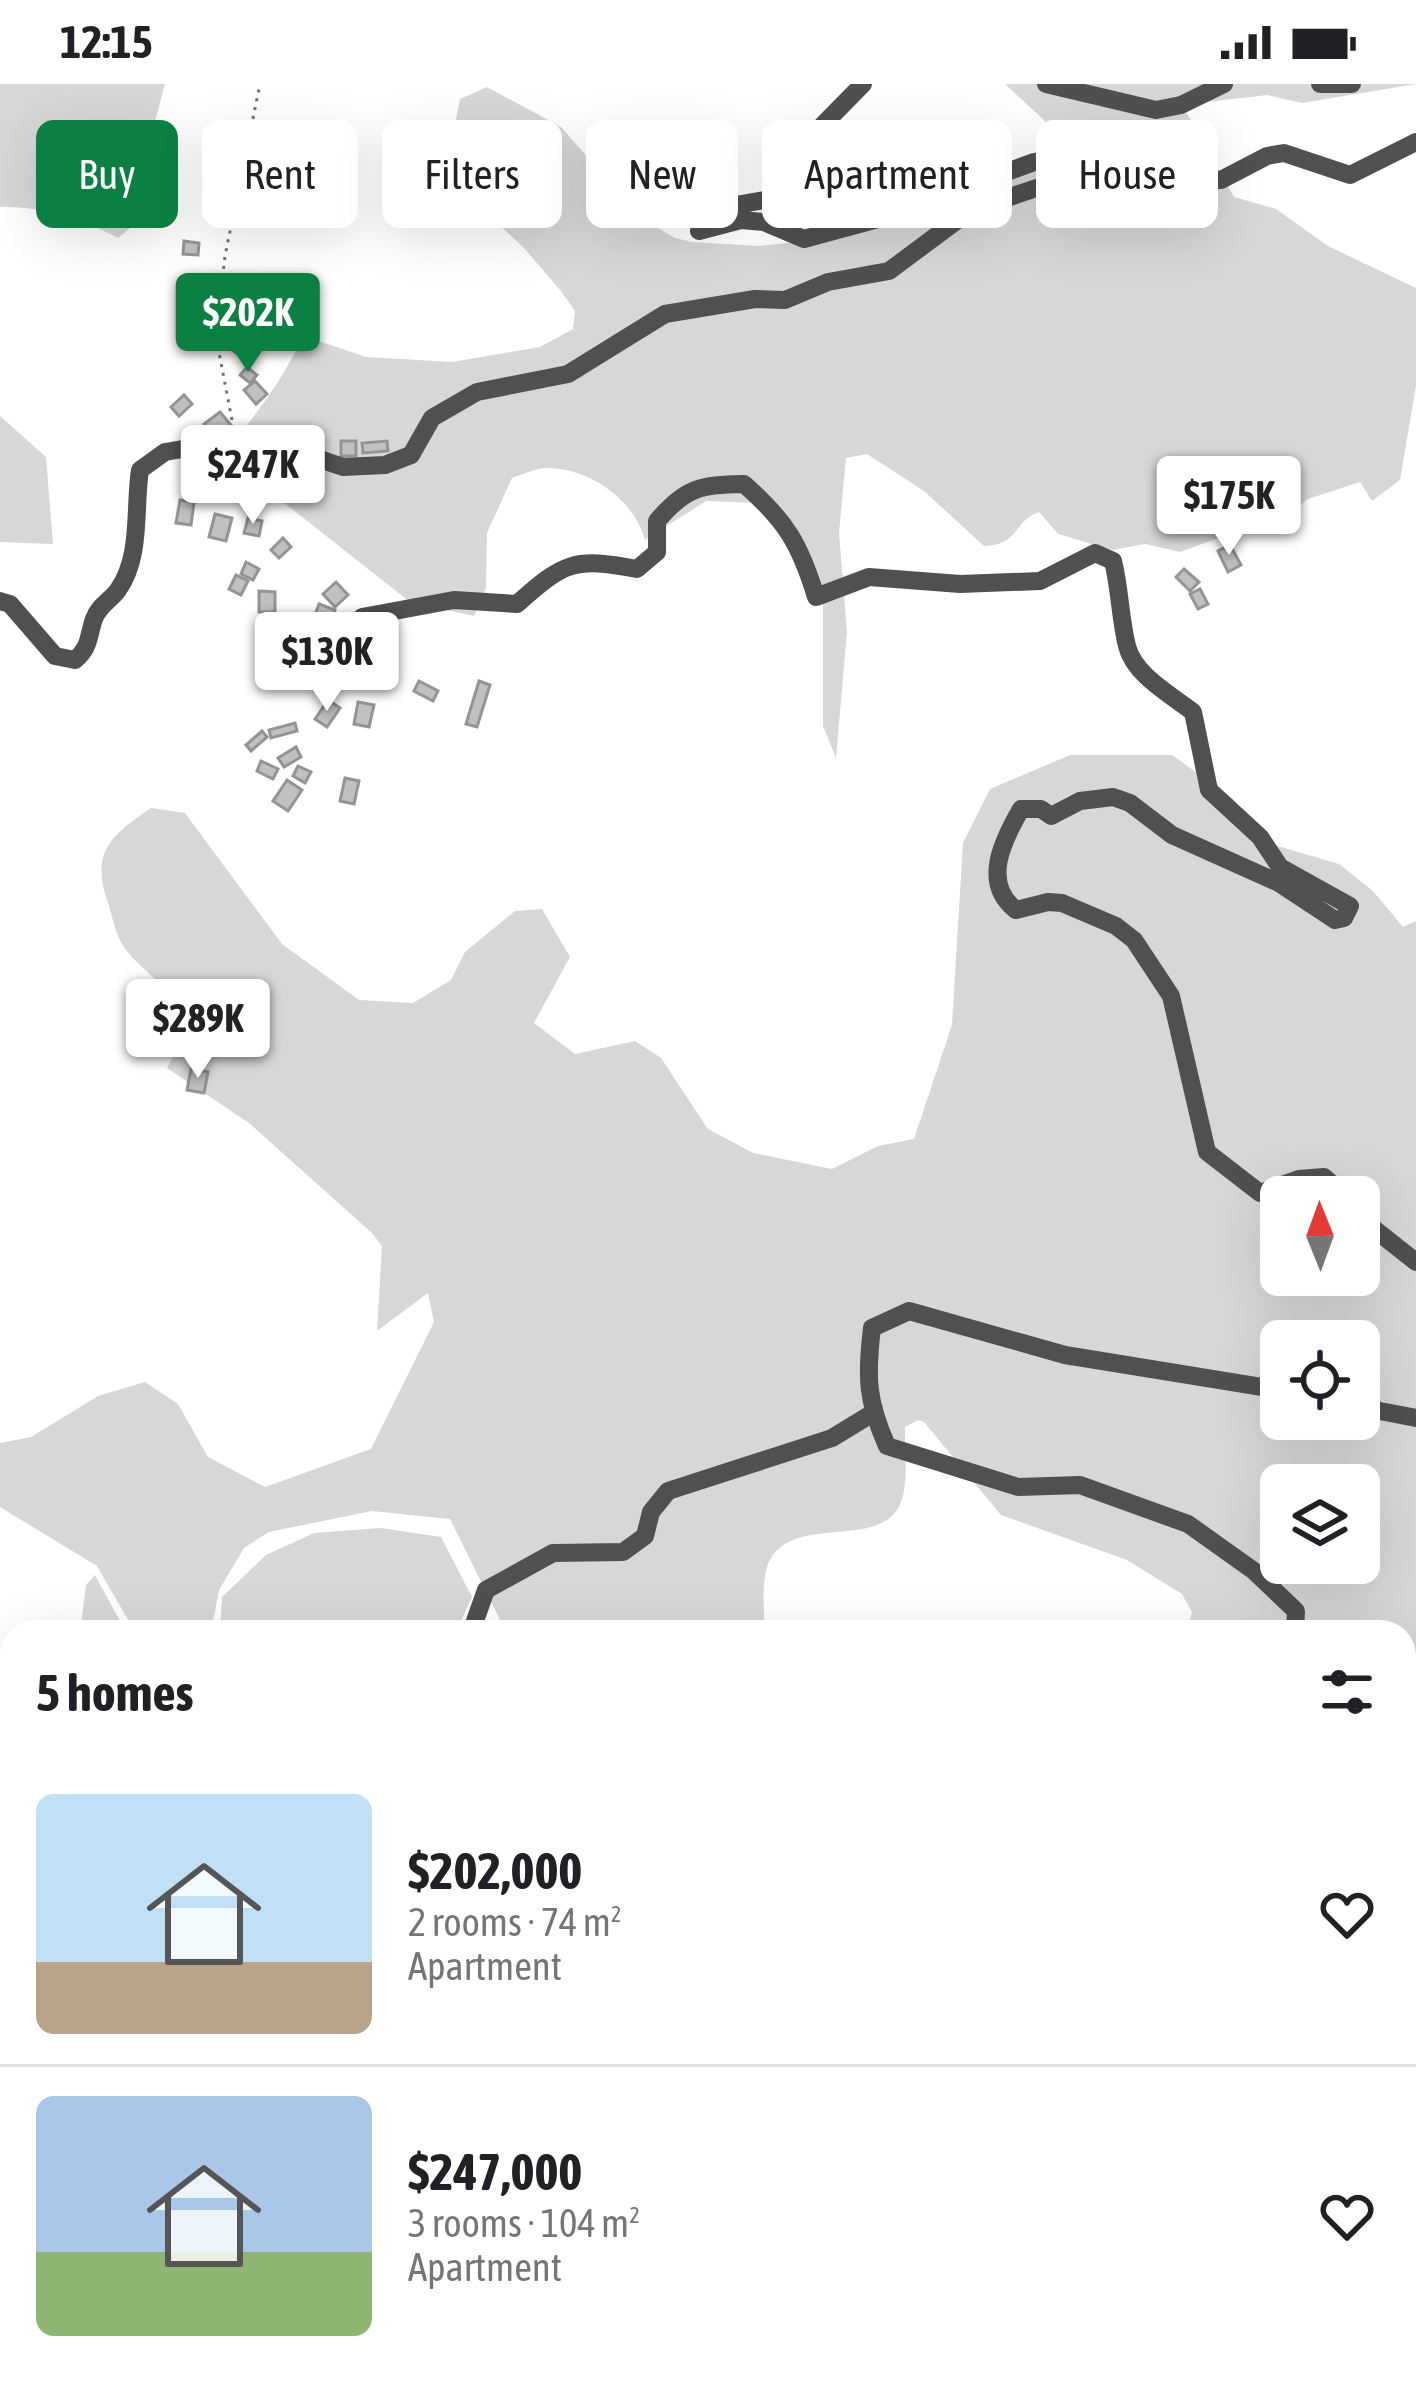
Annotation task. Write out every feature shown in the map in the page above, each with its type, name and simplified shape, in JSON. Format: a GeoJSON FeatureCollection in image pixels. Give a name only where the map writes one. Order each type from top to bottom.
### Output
{"type":"FeatureCollection","features":[{"type":"Feature","properties":{"kind":"street"},"geometry":{"type":"LineString","coordinates":[[862,84],[812,136],[807,150],[810,192],[730,206],[704,219],[699,231],[741,220],[764,222],[804,238],[890,216],[1036,162]]}},
{"type":"Feature","properties":{"kind":"street"},"geometry":{"type":"LineString","coordinates":[[1046,84],[1156,110],[1181,105],[1224,84]]}},
{"type":"Feature","properties":{"kind":"street"},"geometry":{"type":"LineString","coordinates":[[1320,84],[1352,84]]}},
{"type":"Feature","properties":{"kind":"street"},"geometry":{"type":"LineString","coordinates":[[1218,180],[1284,153],[1350,176],[1416,142]]}},
{"type":"Feature","properties":{"kind":"street"},"geometry":{"type":"LineString","coordinates":[[0,601],[10,604],[55,656],[75,660],[90,642],[94,618],[104,601],[118,591],[128,562],[137,533],[140,470],[165,452],[236,440],[273,443],[343,467],[385,465],[411,455],[432,418],[477,392],[568,374],[665,314],[754,299],[785,300],[828,282],[889,271],[971,210],[1036,188]]}},
{"type":"Feature","properties":{"kind":"street"},"geometry":{"type":"LineString","coordinates":[[362,617],[454,600],[517,604],[557,568],[597,561],[637,569],[657,552],[657,521],[681,493],[715,484],[744,484],[793,534],[816,598],[869,577],[960,584],[1040,581],[1095,553],[1113,562],[1127,650],[1149,679],[1193,712],[1209,790],[1260,837],[1280,867],[1350,906],[1344,918],[1335,920],[1279,883],[1172,835],[1113,796],[1080,801],[1051,816],[1041,809],[1021,809],[1005,836],[995,878],[1016,910],[1063,903],[1116,926],[1134,940],[1171,996],[1207,1152],[1260,1193]]}},
{"type":"Feature","properties":{"kind":"street"},"geometry":{"type":"LineString","coordinates":[[1380,1234],[1416,1262]]}},
{"type":"Feature","properties":{"kind":"street"},"geometry":{"type":"LineString","coordinates":[[1260,1387],[1065,1355],[909,1311],[872,1328],[866,1377],[873,1413],[887,1446],[1018,1487],[1080,1484],[1188,1524],[1254,1570],[1296,1611],[1296,1620]]}},
{"type":"Feature","properties":{"kind":"street"},"geometry":{"type":"LineString","coordinates":[[1380,1411],[1416,1418]]}},
{"type":"Feature","properties":{"kind":"street"},"geometry":{"type":"LineString","coordinates":[[475,1620],[486,1590],[553,1553],[623,1552],[645,1536],[651,1512],[668,1491],[832,1438],[873,1413]]}},
{"type":"Feature","properties":{"kind":"path"},"geometry":{"type":"LineString","coordinates":[[236,440],[216,337],[225,256],[260,84]]}},
{"type":"Feature","properties":{"kind":"shaded area"},"geometry":{"type":"Polygon","coordinates":[[[0,84],[165,84],[155,120],[36,120],[36,210],[0,207],[0,84]]]}},
{"type":"Feature","properties":{"kind":"shaded area"},"geometry":{"type":"Polygon","coordinates":[[[1005,84],[1416,84],[1302,103],[1267,95],[1182,105],[1190,120],[1044,120],[1005,84]]]}},
{"type":"Feature","properties":{"kind":"shaded area"},"geometry":{"type":"Polygon","coordinates":[[[487,87],[548,120],[456,120],[460,99],[487,87]]]}},
{"type":"Feature","properties":{"kind":"shaded area"},"geometry":{"type":"Polygon","coordinates":[[[562,128],[586,155],[586,228],[658,228],[692,242],[759,246],[832,238],[863,228],[1012,228],[1012,168],[1036,152],[1036,228],[1218,228],[1218,169],[1234,197],[1276,209],[1328,246],[1416,288],[1416,386],[1400,480],[1372,501],[1360,482],[1180,552],[1145,544],[1112,550],[1058,534],[1039,512],[1004,542],[984,546],[924,491],[867,454],[846,458],[839,533],[847,631],[836,758],[823,726],[823,603],[818,574],[757,503],[706,501],[645,540],[621,500],[581,474],[550,468],[512,478],[487,533],[486,588],[474,616],[410,602],[221,453],[267,398],[304,336],[366,357],[452,362],[540,347],[573,329],[575,311],[503,228],[562,228],[562,128]]]}},
{"type":"Feature","properties":{"kind":"shaded area"},"geometry":{"type":"Polygon","coordinates":[[[96,228],[130,228],[118,238],[96,228]]]}},
{"type":"Feature","properties":{"kind":"shaded area"},"geometry":{"type":"Polygon","coordinates":[[[0,416],[46,457],[53,544],[0,542],[0,416]]]}},
{"type":"Feature","properties":{"kind":"shaded area"},"geometry":{"type":"Polygon","coordinates":[[[1070,755],[1172,755],[1233,799],[1271,844],[1339,864],[1373,891],[1403,927],[1416,921],[1416,1620],[1190,1620],[1192,1612],[1182,1594],[1127,1560],[1001,1515],[918,1420],[905,1427],[903,1494],[890,1517],[874,1526],[794,1540],[778,1550],[765,1574],[764,1620],[500,1620],[450,1519],[372,1511],[269,1532],[244,1548],[219,1590],[213,1620],[128,1620],[97,1566],[0,1507],[0,1443],[31,1437],[98,1396],[145,1382],[178,1404],[208,1457],[265,1487],[371,1449],[434,1322],[428,1293],[377,1331],[382,1246],[372,1233],[249,1123],[167,1068],[181,1037],[178,1008],[123,946],[102,873],[114,838],[151,808],[185,813],[282,944],[359,1000],[413,1003],[451,980],[465,952],[515,911],[542,909],[570,957],[534,1023],[575,1054],[635,1041],[661,1058],[708,1129],[753,1153],[832,1169],[878,1146],[914,1139],[952,1025],[963,843],[990,789],[1070,755]]]}},
{"type":"Feature","properties":{"kind":"shaded area"},"geometry":{"type":"Polygon","coordinates":[[[381,1528],[441,1537],[472,1597],[461,1620],[221,1620],[222,1597],[266,1555],[314,1533],[381,1528]]]}},
{"type":"Feature","properties":{"kind":"shaded area"},"geometry":{"type":"Polygon","coordinates":[[[95,1575],[119,1620],[82,1620],[86,1585],[95,1575]]]}},
{"type":"Feature","properties":{"kind":"building"},"geometry":{"type":"Polygon","coordinates":[[[184,241],[199,243],[198,255],[183,254],[184,241]]]}},
{"type":"Feature","properties":{"kind":"building"},"geometry":{"type":"Polygon","coordinates":[[[204,286],[205,299],[179,302],[178,289],[204,286]]]}},
{"type":"Feature","properties":{"kind":"building"},"geometry":{"type":"Polygon","coordinates":[[[225,329],[246,345],[239,355],[218,339],[225,329]]]}},
{"type":"Feature","properties":{"kind":"building"},"geometry":{"type":"Polygon","coordinates":[[[247,367],[257,375],[250,383],[240,375],[247,367]]]}},
{"type":"Feature","properties":{"kind":"building"},"geometry":{"type":"Polygon","coordinates":[[[255,381],[267,394],[256,404],[244,390],[255,381]]]}},
{"type":"Feature","properties":{"kind":"building"},"geometry":{"type":"Polygon","coordinates":[[[184,395],[192,404],[179,416],[171,407],[184,395]]]}},
{"type":"Feature","properties":{"kind":"building"},"geometry":{"type":"Polygon","coordinates":[[[220,412],[231,425],[215,437],[204,424],[220,412]]]}},
{"type":"Feature","properties":{"kind":"building"},"geometry":{"type":"Polygon","coordinates":[[[341,441],[356,441],[356,456],[341,456],[341,441]]]}},
{"type":"Feature","properties":{"kind":"building"},"geometry":{"type":"Polygon","coordinates":[[[387,441],[388,451],[363,453],[362,443],[387,441]]]}},
{"type":"Feature","properties":{"kind":"building"},"geometry":{"type":"Polygon","coordinates":[[[180,500],[194,502],[191,525],[176,523],[180,500]]]}},
{"type":"Feature","properties":{"kind":"building"},"geometry":{"type":"Polygon","coordinates":[[[215,514],[232,518],[226,541],[209,537],[215,514]]]}},
{"type":"Feature","properties":{"kind":"building"},"geometry":{"type":"Polygon","coordinates":[[[248,518],[262,521],[259,536],[244,533],[248,518]]]}},
{"type":"Feature","properties":{"kind":"building"},"geometry":{"type":"Polygon","coordinates":[[[283,538],[291,547],[279,558],[271,550],[283,538]]]}},
{"type":"Feature","properties":{"kind":"building"},"geometry":{"type":"Polygon","coordinates":[[[1230,545],[1241,565],[1228,572],[1218,551],[1230,545]]]}},
{"type":"Feature","properties":{"kind":"building"},"geometry":{"type":"Polygon","coordinates":[[[246,562],[259,569],[253,580],[241,574],[246,562]]]}},
{"type":"Feature","properties":{"kind":"building"},"geometry":{"type":"Polygon","coordinates":[[[1184,569],[1199,582],[1190,591],[1176,577],[1184,569]]]}},
{"type":"Feature","properties":{"kind":"building"},"geometry":{"type":"Polygon","coordinates":[[[236,575],[248,581],[241,595],[229,589],[236,575]]]}},
{"type":"Feature","properties":{"kind":"building"},"geometry":{"type":"Polygon","coordinates":[[[336,582],[348,595],[335,607],[323,594],[336,582]]]}},
{"type":"Feature","properties":{"kind":"building"},"geometry":{"type":"Polygon","coordinates":[[[1200,589],[1208,604],[1198,609],[1190,594],[1200,589]]]}},
{"type":"Feature","properties":{"kind":"building"},"geometry":{"type":"Polygon","coordinates":[[[259,591],[275,592],[275,612],[259,612],[259,591]]]}},
{"type":"Feature","properties":{"kind":"building"},"geometry":{"type":"Polygon","coordinates":[[[319,604],[335,610],[330,626],[313,620],[319,604]]]}},
{"type":"Feature","properties":{"kind":"building"},"geometry":{"type":"Polygon","coordinates":[[[370,638],[372,657],[356,659],[354,640],[370,638]]]}},
{"type":"Feature","properties":{"kind":"building"},"geometry":{"type":"Polygon","coordinates":[[[330,649],[337,669],[322,674],[315,654],[330,649]]]}},
{"type":"Feature","properties":{"kind":"building"},"geometry":{"type":"Polygon","coordinates":[[[419,681],[438,691],[433,701],[414,691],[419,681]]]}},
{"type":"Feature","properties":{"kind":"building"},"geometry":{"type":"Polygon","coordinates":[[[479,681],[490,685],[477,727],[466,724],[479,681]]]}},
{"type":"Feature","properties":{"kind":"building"},"geometry":{"type":"Polygon","coordinates":[[[328,700],[340,708],[327,727],[315,719],[328,700]]]}},
{"type":"Feature","properties":{"kind":"building"},"geometry":{"type":"Polygon","coordinates":[[[358,702],[374,705],[369,727],[354,724],[358,702]]]}},
{"type":"Feature","properties":{"kind":"building"},"geometry":{"type":"Polygon","coordinates":[[[295,723],[297,731],[271,738],[269,730],[295,723]]]}},
{"type":"Feature","properties":{"kind":"building"},"geometry":{"type":"Polygon","coordinates":[[[262,731],[267,737],[251,751],[246,745],[262,731]]]}},
{"type":"Feature","properties":{"kind":"building"},"geometry":{"type":"Polygon","coordinates":[[[296,747],[301,757],[284,767],[278,758],[296,747]]]}},
{"type":"Feature","properties":{"kind":"building"},"geometry":{"type":"Polygon","coordinates":[[[261,761],[278,769],[273,779],[257,771],[261,761]]]}},
{"type":"Feature","properties":{"kind":"building"},"geometry":{"type":"Polygon","coordinates":[[[298,766],[311,772],[305,783],[293,776],[298,766]]]}},
{"type":"Feature","properties":{"kind":"building"},"geometry":{"type":"Polygon","coordinates":[[[345,778],[359,781],[354,804],[340,801],[345,778]]]}},
{"type":"Feature","properties":{"kind":"building"},"geometry":{"type":"Polygon","coordinates":[[[287,780],[302,790],[288,811],[273,801],[287,780]]]}},
{"type":"Feature","properties":{"kind":"building"},"geometry":{"type":"Polygon","coordinates":[[[191,1069],[208,1072],[204,1093],[187,1090],[191,1069]]]}}]}
